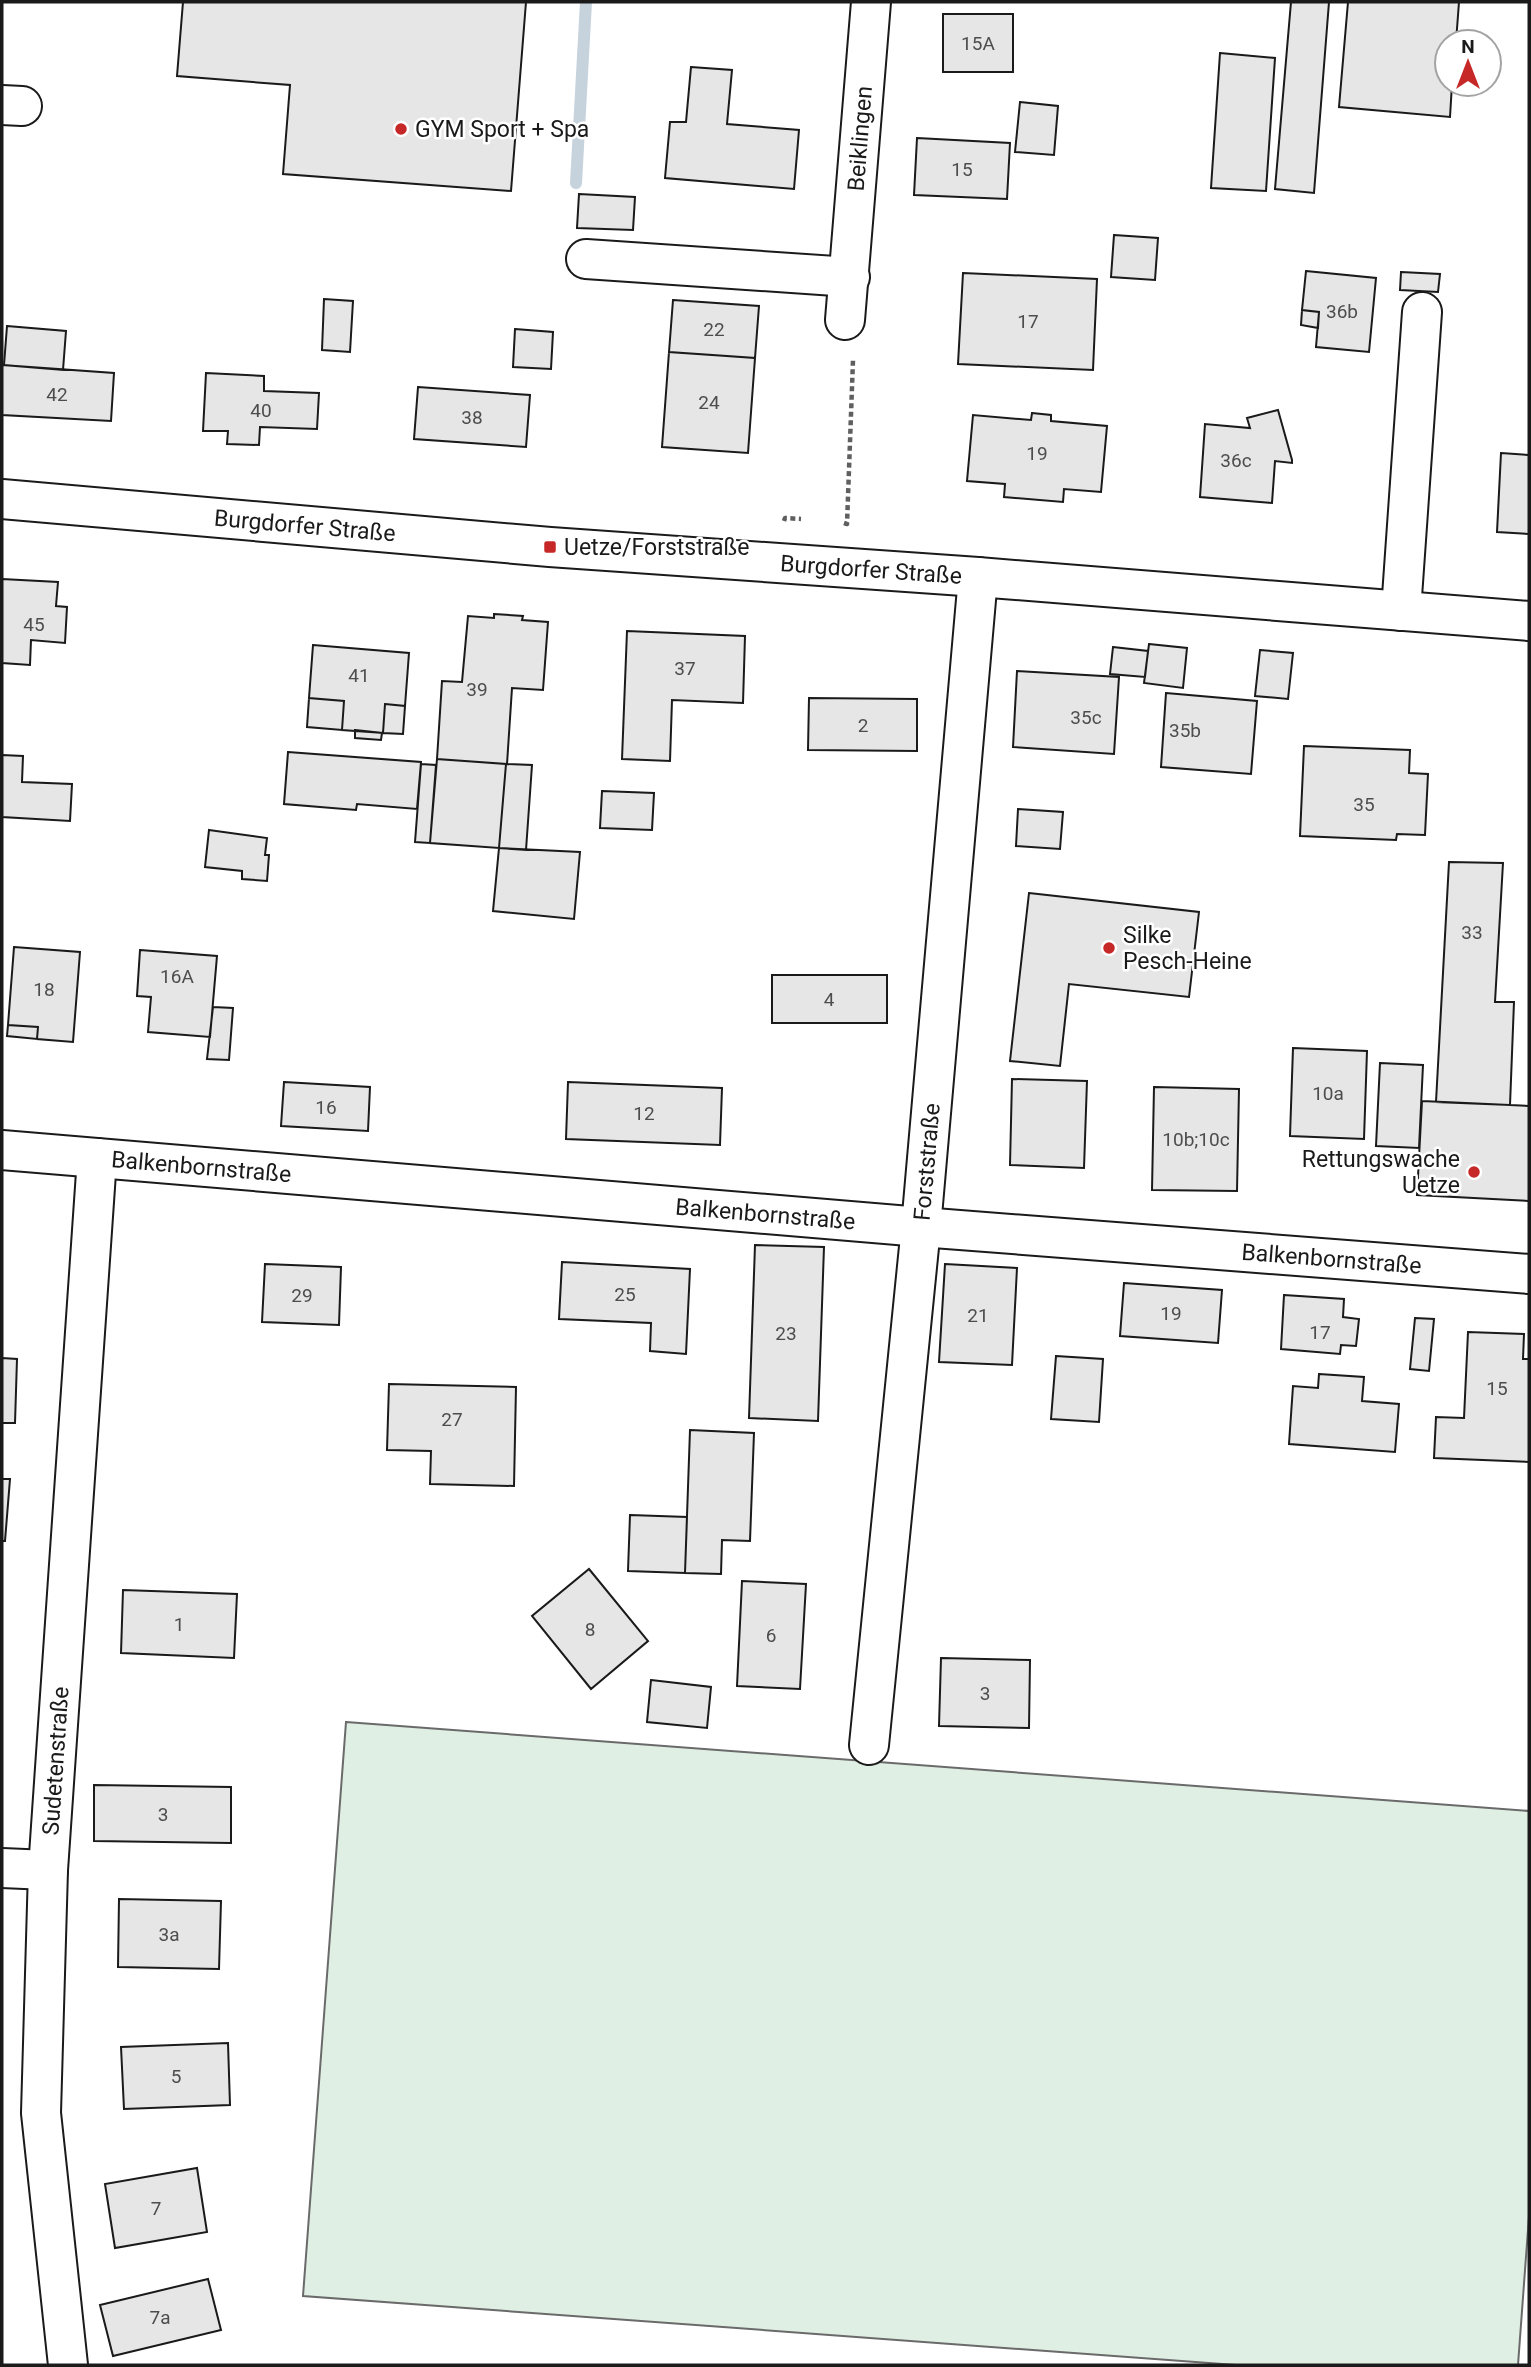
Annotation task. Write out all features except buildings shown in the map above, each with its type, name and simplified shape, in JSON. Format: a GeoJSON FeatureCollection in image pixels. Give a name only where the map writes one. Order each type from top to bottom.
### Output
{"type":"FeatureCollection","features":[{"type":"Feature","properties":{"kind":"street","name":"Beiklingen"},"geometry":{"type":"LineString","coordinates":[[845,320],[871,2]]}},
{"type":"Feature","properties":{"kind":"street"},"geometry":{"type":"LineString","coordinates":[[586,259],[850,277]]}},
{"type":"Feature","properties":{"kind":"street"},"geometry":{"type":"LineString","coordinates":[[1401,611],[1422,312]]}},
{"type":"Feature","properties":{"kind":"street","name":"Burgdorfer Straße"},"geometry":{"type":"LineString","coordinates":[[2,499],[536,546],[978,576],[1529,621]]}},
{"type":"Feature","properties":{"kind":"street","name":"Forststraße"},"geometry":{"type":"LineString","coordinates":[[869,1745],[921,1227],[978,576]]}},
{"type":"Feature","properties":{"kind":"street","name":"Balkenbornstraße"},"geometry":{"type":"LineString","coordinates":[[2,1150],[921,1227],[1529,1274]]}},
{"type":"Feature","properties":{"kind":"street","name":"Sudetenstraße"},"geometry":{"type":"LineString","coordinates":[[68,2365],[41,2112],[48,1870],[97,1158]]}},
{"type":"Feature","properties":{"kind":"street"},"geometry":{"type":"LineString","coordinates":[[2,1868],[48,1870]]}},
{"type":"Feature","properties":{"kind":"path"},"geometry":{"type":"LineString","coordinates":[[834,522],[847,524],[854,368],[845,320]]}},
{"type":"Feature","properties":{"kind":"path"},"geometry":{"type":"LineString","coordinates":[[779,564],[785,518],[810,520]]}},
{"type":"Feature","properties":{"kind":"green space"},"geometry":{"type":"Polygon","coordinates":[[[346,1722],[1529,1811],[1529,2216],[1518,2365],[1236,2365],[303,2296],[346,1722]]]}},
{"type":"Feature","properties":{"kind":"waterway"},"geometry":{"type":"LineString","coordinates":[[576,183],[586,2]]}},
{"type":"Feature","properties":{"kind":"place","name":"GYM Sport + Spa"},"geometry":{"type":"Point","coordinates":[401,129]}},
{"type":"Feature","properties":{"kind":"place","name":"Uetze/Forststraße"},"geometry":{"type":"Point","coordinates":[550,547]}},
{"type":"Feature","properties":{"kind":"place","name":"Silke Pesch-Heine"},"geometry":{"type":"Point","coordinates":[1109,948]}},
{"type":"Feature","properties":{"kind":"place","name":"Rettungswache Uetze"},"geometry":{"type":"Point","coordinates":[1474,1172]}}]}
